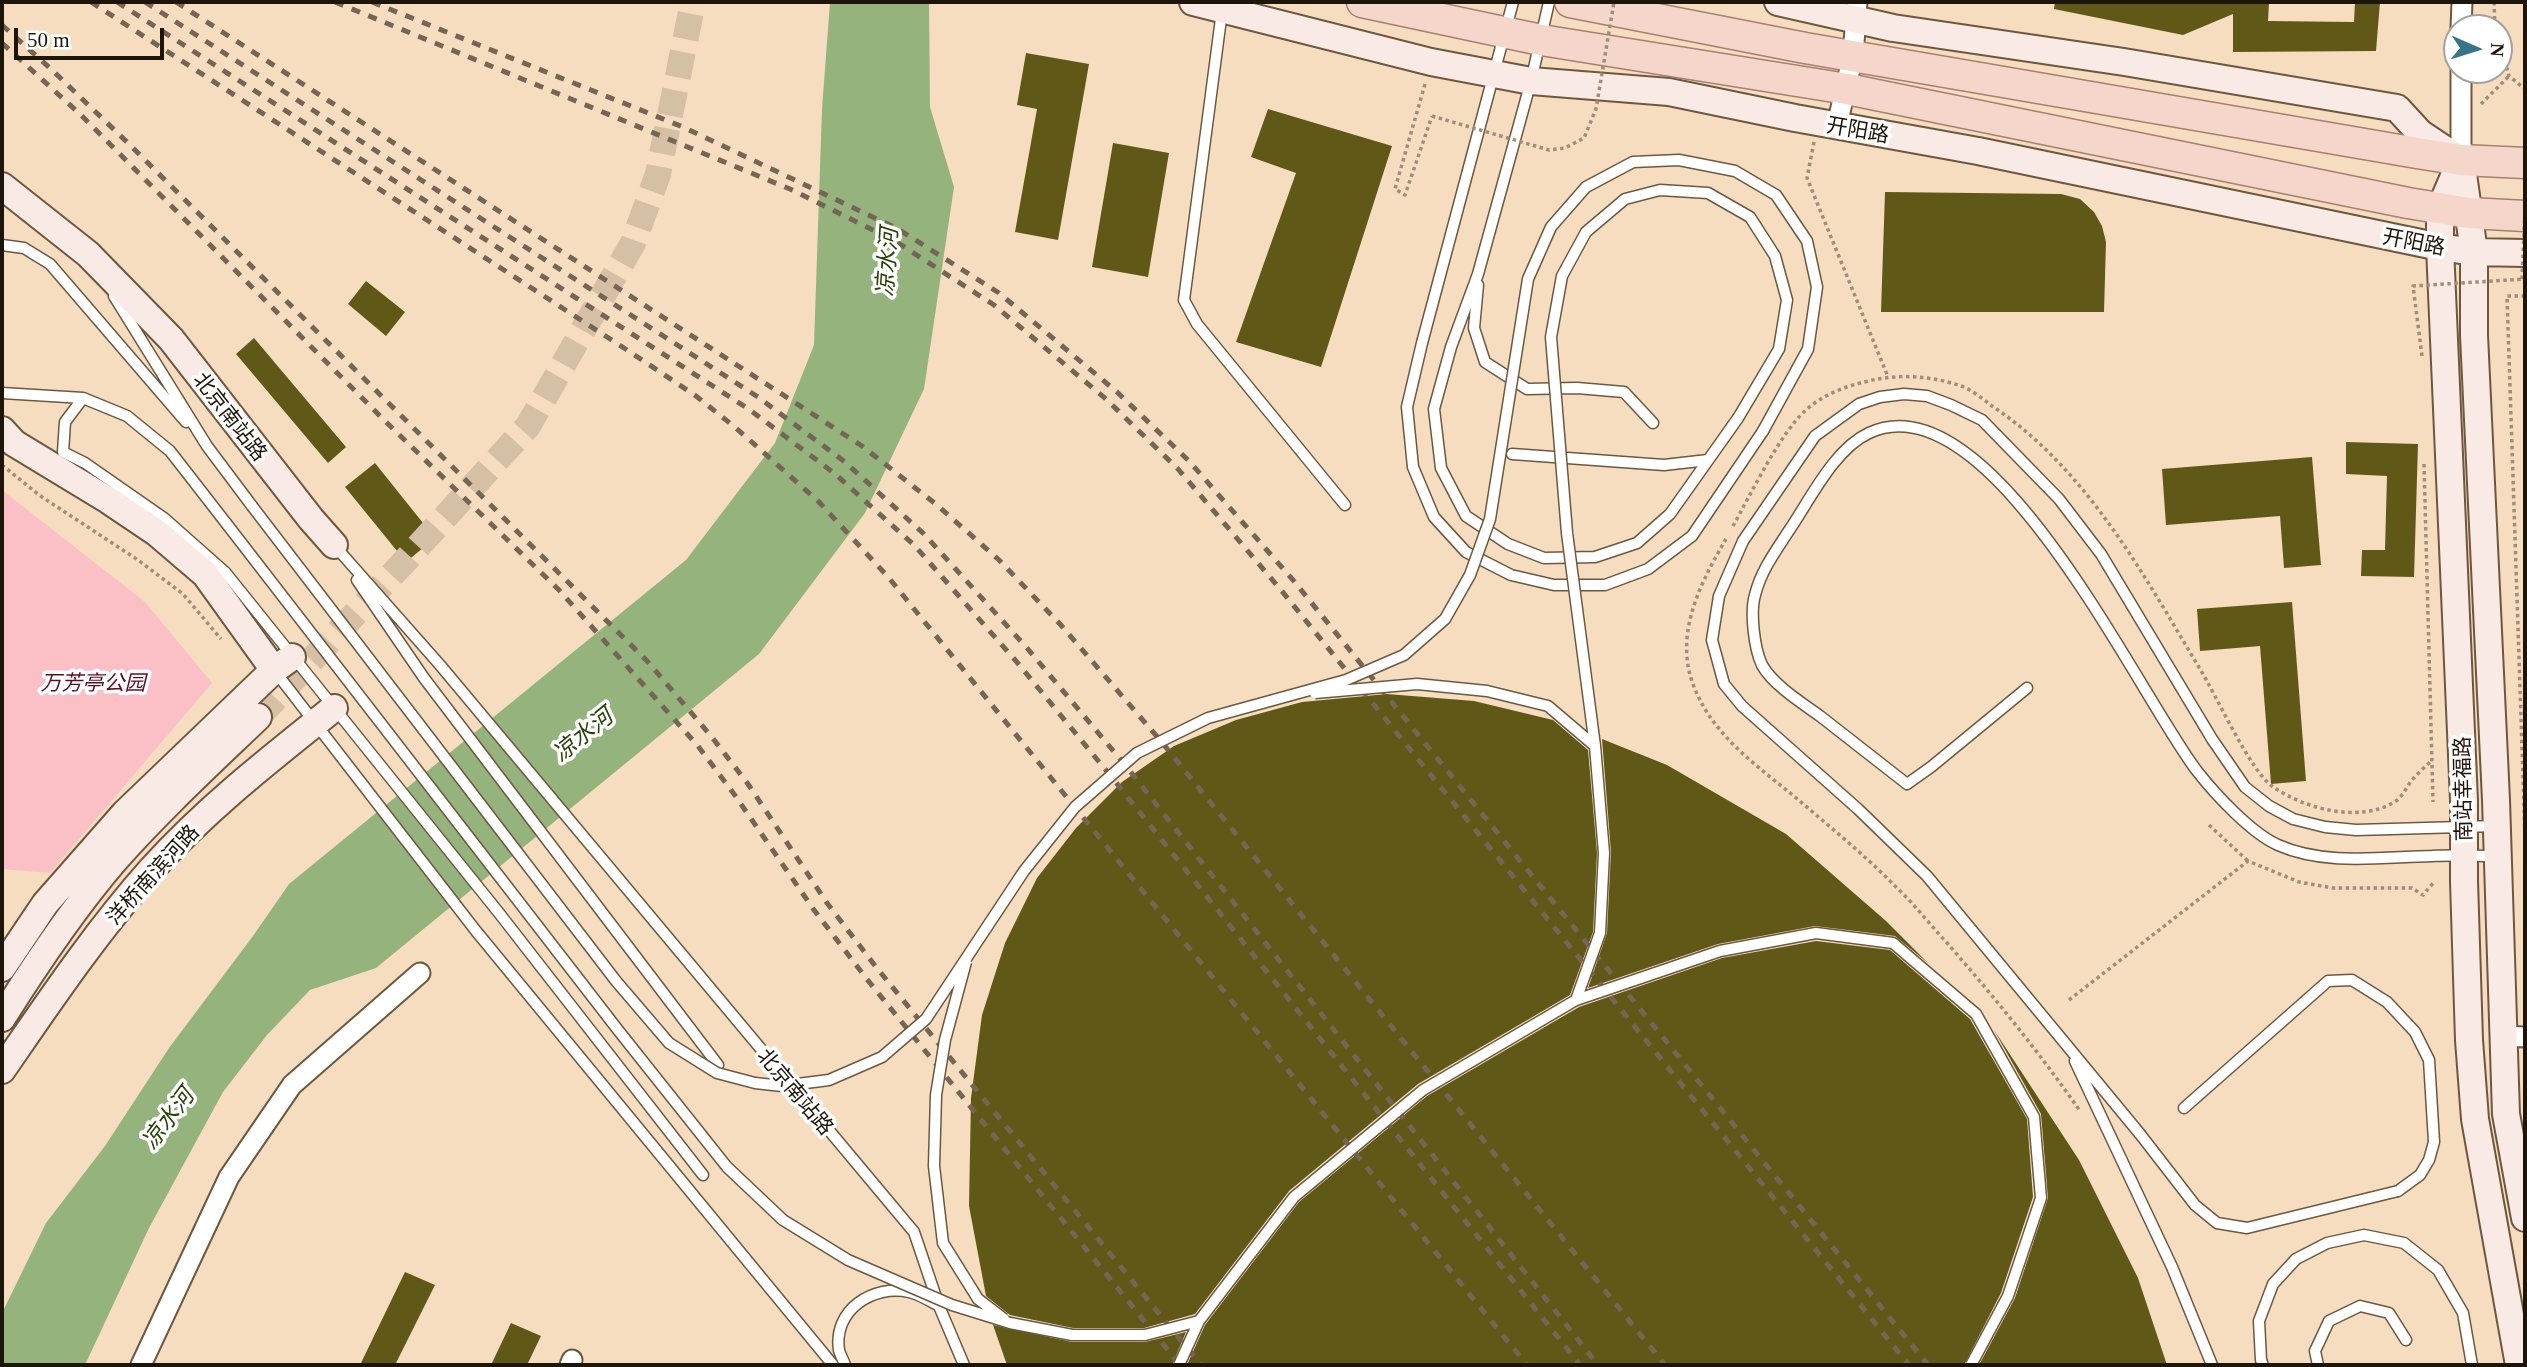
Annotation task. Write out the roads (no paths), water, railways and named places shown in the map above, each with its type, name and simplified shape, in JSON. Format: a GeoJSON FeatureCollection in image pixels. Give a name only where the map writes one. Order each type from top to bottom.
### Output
{"type":"FeatureCollection","features":[{"type":"Feature","properties":{"kind":"main road","name":"开阳路"},"geometry":{"type":"LineString","coordinates":[[1362,2],[1541,40],[1847,89],[2440,209],[2525,216]]}},
{"type":"Feature","properties":{"kind":"main road"},"geometry":{"type":"LineString","coordinates":[[1570,2],[1853,56],[2460,160],[2525,163]]}},
{"type":"Feature","properties":{"kind":"street","name":"开阳路"},"geometry":{"type":"LineString","coordinates":[[1193,2],[1432,62],[1531,82],[1669,92],[1826,129],[1978,151],[2440,247],[2474,253],[2525,253]]}},
{"type":"Feature","properties":{"kind":"street"},"geometry":{"type":"LineString","coordinates":[[1778,2],[1856,11],[2397,108],[2420,133],[2460,160]]}},
{"type":"Feature","properties":{"kind":"street"},"geometry":{"type":"LineString","coordinates":[[1826,129],[1847,89],[1853,56],[1856,11]]}},
{"type":"Feature","properties":{"kind":"street"},"geometry":{"type":"LineString","coordinates":[[2440,209],[2460,160],[2461,84]]}},
{"type":"Feature","properties":{"kind":"street","name":"南站幸福路"},"geometry":{"type":"LineString","coordinates":[[2460,160],[2474,253],[2474,335],[2497,856],[2514,1037],[2506,1114],[2525,1217]]}},
{"type":"Feature","properties":{"kind":"street","name":"北京南站路"},"geometry":{"type":"LineString","coordinates":[[2,186],[88,254],[172,339],[334,545]]}},
{"type":"Feature","properties":{"kind":"street","name":"南站幸福路"},"geometry":{"type":"LineString","coordinates":[[2440,209],[2464,828],[2469,1040],[2475,1119],[2519,1365]]}},
{"type":"Feature","properties":{"kind":"street"},"geometry":{"type":"LineString","coordinates":[[2,430],[24,449],[157,533],[205,574],[283,663],[125,813],[45,904],[2,968]]}},
{"type":"Feature","properties":{"kind":"street","name":"洋桥南滨河路"},"geometry":{"type":"LineString","coordinates":[[2,1070],[92,943],[151,871],[191,828],[246,777],[324,716]]}},
{"type":"Feature","properties":{"kind":"street","name":"洋桥南滨河路"},"geometry":{"type":"LineString","coordinates":[[2,1018],[42,956],[113,862],[169,803],[258,717]]}},
{"type":"Feature","properties":{"kind":"street"},"geometry":{"type":"LineString","coordinates":[[141,1365],[229,1177],[292,1085],[420,973]]}},
{"type":"Feature","properties":{"kind":"lane"},"geometry":{"type":"LineString","coordinates":[[2,245],[24,248],[50,264],[207,446],[616,981],[669,1043],[717,1073],[755,1083],[782,1086],[829,1080],[882,1057],[926,1019],[1024,871],[1075,807],[1137,753],[1208,718],[1346,680],[1404,655],[1445,619],[1470,575],[1490,519],[1528,279],[1551,227],[1586,187],[1633,162],[1678,160],[1735,171],[1776,195],[1807,241],[1817,288],[1808,349],[1763,431],[1692,536],[1648,569],[1605,585],[1554,585],[1511,575],[1466,552],[1434,517],[1413,467],[1407,407],[1513,2]]}},
{"type":"Feature","properties":{"kind":"lane"},"geometry":{"type":"LineString","coordinates":[[1549,2],[1531,82],[1478,274],[1451,347],[1434,409],[1441,468],[1466,516],[1508,544],[1544,558],[1595,557],[1637,542],[1670,514],[1738,418],[1779,349],[1787,300],[1775,256],[1750,217],[1708,193],[1660,190],[1625,199],[1586,232],[1562,276],[1551,337],[1567,533],[1595,746],[1604,853],[1600,933],[1576,1000]]}},
{"type":"Feature","properties":{"kind":"lane"},"geometry":{"type":"LineString","coordinates":[[1222,9],[1184,300],[1197,324],[1345,505]]}},
{"type":"Feature","properties":{"kind":"lane"},"geometry":{"type":"LineString","coordinates":[[88,254],[207,446]]}},
{"type":"Feature","properties":{"kind":"lane"},"geometry":{"type":"LineString","coordinates":[[1478,274],[1474,328],[1485,362],[1527,389],[1577,388],[1624,392],[1653,423]]}},
{"type":"Feature","properties":{"kind":"lane"},"geometry":{"type":"LineString","coordinates":[[2,393],[83,398],[127,416],[170,451],[727,1167],[783,1220],[848,1260],[952,1305],[1010,1323],[1072,1335],[1145,1335],[1199,1321]]}},
{"type":"Feature","properties":{"kind":"lane"},"geometry":{"type":"LineString","coordinates":[[2184,1108],[2328,981],[2352,979],[2387,1002],[2415,1032],[2429,1060],[2434,1142],[2429,1160],[2420,1175],[2398,1191],[2247,1228],[2217,1223],[2195,1205],[2140,1134],[1927,876],[1858,809],[1742,706],[1724,684],[1712,640],[1719,596],[1743,541],[1815,436],[1859,404],[1880,397],[1904,394],[1927,396],[1982,421],[2059,499],[2101,554],[2212,739],[2245,787],[2269,806],[2293,818],[2325,827],[2356,830],[2496,826]]}},
{"type":"Feature","properties":{"kind":"lane"},"geometry":{"type":"LineString","coordinates":[[83,398],[65,422],[63,452],[85,463],[164,518],[225,572],[283,663],[324,716],[336,753],[476,931],[833,1365]]}},
{"type":"Feature","properties":{"kind":"lane"},"geometry":{"type":"LineString","coordinates":[[2027,688],[1907,784],[1783,689],[1763,665],[1753,629],[1754,596],[1766,565],[1841,453],[1868,433],[1891,426],[1913,426],[1939,435],[1961,448],[1988,472],[2026,513],[2066,563],[2196,770],[2238,816],[2277,844],[2315,856],[2497,856]]}},
{"type":"Feature","properties":{"kind":"lane"},"geometry":{"type":"LineString","coordinates":[[1512,454],[1664,465],[1708,460]]}},
{"type":"Feature","properties":{"kind":"lane"},"geometry":{"type":"LineString","coordinates":[[334,545],[424,678],[719,1065]]}},
{"type":"Feature","properties":{"kind":"lane","name":"北京南站路"},"geometry":{"type":"LineString","coordinates":[[334,545],[440,665],[914,1232],[939,1306],[964,1365]]}},
{"type":"Feature","properties":{"kind":"lane"},"geometry":{"type":"LineString","coordinates":[[283,663],[324,716],[358,737],[703,1175]]}},
{"type":"Feature","properties":{"kind":"lane"},"geometry":{"type":"LineString","coordinates":[[1287,696],[1417,684],[1487,691],[1548,706],[1595,746]]}},
{"type":"Feature","properties":{"kind":"lane"},"geometry":{"type":"LineString","coordinates":[[1179,1365],[1199,1321],[1294,1197],[1423,1090],[1576,1000],[1720,951],[1816,933],[1893,943],[1976,1014],[2034,1117],[2041,1198],[2008,1296],[1971,1365]]}},
{"type":"Feature","properties":{"kind":"lane"},"geometry":{"type":"LineString","coordinates":[[969,952],[944,1040],[936,1095],[934,1166],[943,1243],[978,1299],[1010,1323]]}},
{"type":"Feature","properties":{"kind":"lane"},"geometry":{"type":"LineString","coordinates":[[2067,1045],[2172,1267],[2212,1365]]}},
{"type":"Feature","properties":{"kind":"lane"},"geometry":{"type":"LineString","coordinates":[[2263,1365],[2259,1321],[2273,1284],[2296,1259],[2327,1243],[2364,1235],[2404,1243],[2438,1270],[2463,1313],[2472,1365]]}},
{"type":"Feature","properties":{"kind":"lane"},"geometry":{"type":"LineString","coordinates":[[845,1365],[839,1350],[841,1327],[850,1308],[869,1295],[889,1290],[910,1292],[939,1306]]}},
{"type":"Feature","properties":{"kind":"lane"},"geometry":{"type":"LineString","coordinates":[[2318,1365],[2315,1351],[2329,1321],[2360,1306],[2389,1313],[2406,1340]]}},
{"type":"Feature","properties":{"kind":"water","name":"凉水河"},"geometry":{"type":"Polygon","coordinates":[[[830,2],[929,2],[930,107],[954,187],[924,389],[865,513],[759,654],[376,968],[310,990],[267,1035],[223,1092],[149,1228],[85,1365],[2,1365],[2,1313],[46,1223],[105,1146],[169,1048],[289,884],[686,560],[775,443],[814,345],[822,109],[830,2]]]}},
{"type":"Feature","properties":{"kind":"tunnel"},"geometry":{"type":"LineString","coordinates":[[258,717],[528,426],[633,243],[658,174],[693,2]]}},
{"type":"Feature","properties":{"kind":"railway"},"geometry":{"type":"LineString","coordinates":[[91,2],[696,396],[819,502],[889,578],[1527,1365]]}},
{"type":"Feature","properties":{"kind":"railway"},"geometry":{"type":"LineString","coordinates":[[117,2],[750,410],[834,473],[914,545],[1016,661],[1114,780],[1580,1365]]}},
{"type":"Feature","properties":{"kind":"railway"},"geometry":{"type":"LineString","coordinates":[[145,2],[758,397],[845,462],[924,534],[1027,648],[1126,766],[1598,1365]]}},
{"type":"Feature","properties":{"kind":"railway"},"geometry":{"type":"LineString","coordinates":[[176,2],[862,446],[937,505],[999,560],[1060,624],[1160,740],[1665,1365]]}},
{"type":"Feature","properties":{"kind":"railway"},"geometry":{"type":"LineString","coordinates":[[335,2],[790,189],[895,241],[994,305],[1106,399],[1178,469],[1281,590],[1909,1365]]}},
{"type":"Feature","properties":{"kind":"railway"},"geometry":{"type":"LineString","coordinates":[[372,2],[683,127],[898,229],[999,293],[1117,392],[1189,461],[1293,580],[1928,1365]]}},
{"type":"Feature","properties":{"kind":"railway"},"geometry":{"type":"LineString","coordinates":[[2,25],[129,144],[648,662],[748,784],[827,903],[876,967],[1201,1365]]}},
{"type":"Feature","properties":{"kind":"railway"},"geometry":{"type":"LineString","coordinates":[[2,43],[81,115],[384,420],[559,590],[698,746],[814,910],[866,978],[1180,1365]]}},
{"type":"Feature","properties":{"kind":"park label","name":"万芳亭公园"},"geometry":{"type":"Point","coordinates":[93,682]}}]}
